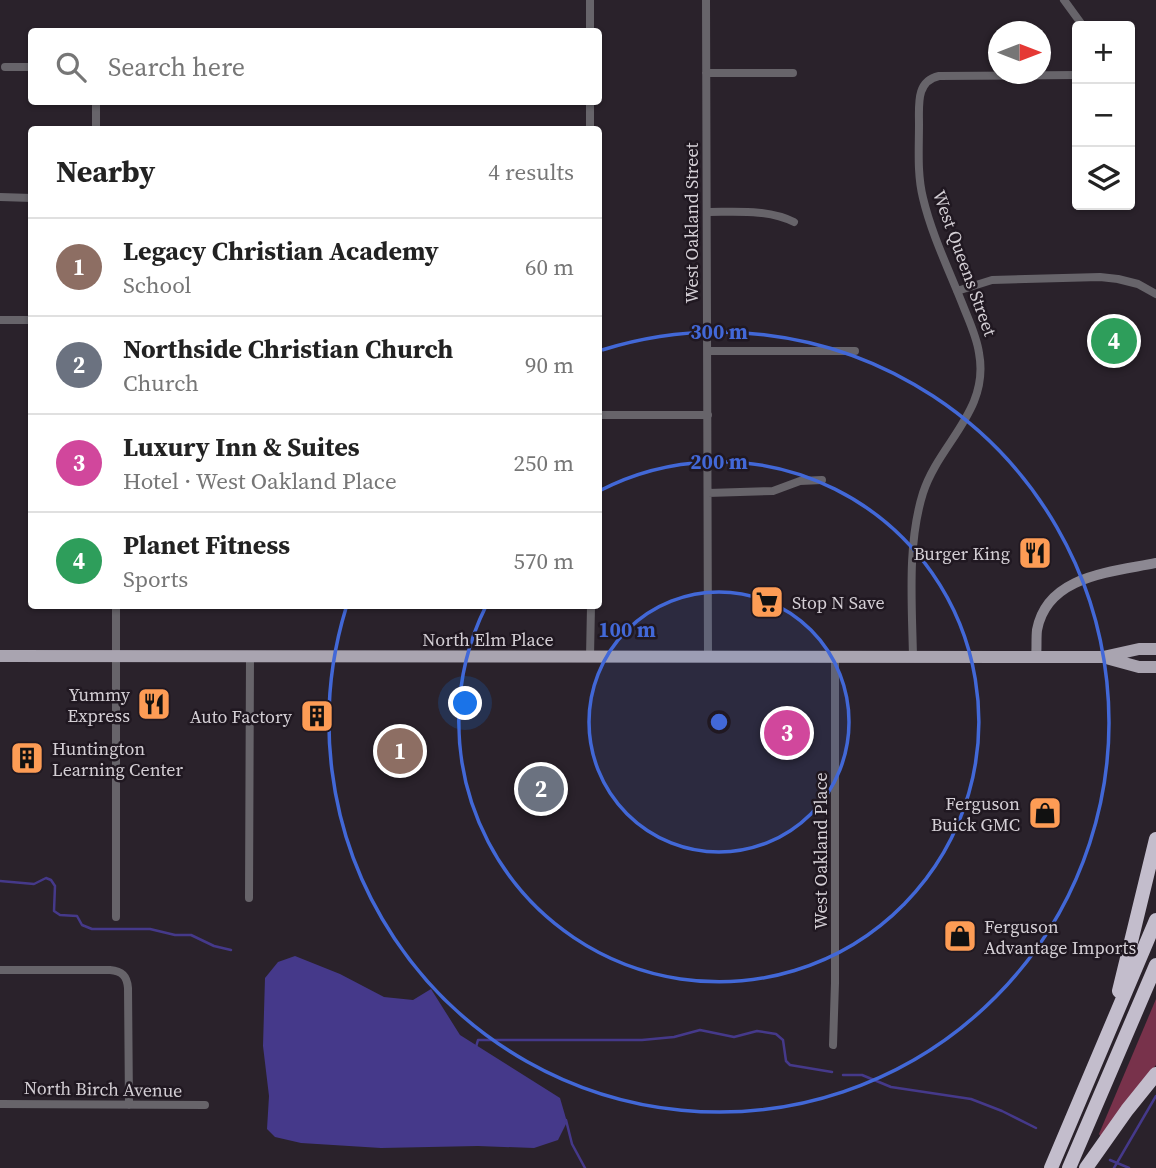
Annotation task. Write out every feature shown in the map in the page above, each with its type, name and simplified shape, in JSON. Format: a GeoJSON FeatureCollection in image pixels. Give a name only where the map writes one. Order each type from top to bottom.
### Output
{"type":"FeatureCollection","features":[{"type":"Feature","properties":{"kind":"highway"},"geometry":{"type":"LineString","coordinates":[[1110,1027],[1156,839]]}},
{"type":"Feature","properties":{"kind":"highway"},"geometry":{"type":"LineString","coordinates":[[1051,1168],[1156,920]]}},
{"type":"Feature","properties":{"kind":"highway"},"geometry":{"type":"LineString","coordinates":[[1069,1168],[1156,965]]}},
{"type":"Feature","properties":{"kind":"highway"},"geometry":{"type":"LineString","coordinates":[[1086,1168],[1156,1074]]}},
{"type":"Feature","properties":{"kind":"main road","name":"North Elm Place"},"geometry":{"type":"LineString","coordinates":[[0,656],[1103,657],[1139,649],[1156,649]]}},
{"type":"Feature","properties":{"kind":"main road","name":"North Elm Place"},"geometry":{"type":"LineString","coordinates":[[1103,657],[1139,667],[1156,667]]}},
{"type":"Feature","properties":{"kind":"street"},"geometry":{"type":"LineString","coordinates":[[590,0],[590,28]]}},
{"type":"Feature","properties":{"kind":"street","name":"West Oakland Street"},"geometry":{"type":"LineString","coordinates":[[706,0],[708,657]]}},
{"type":"Feature","properties":{"kind":"street"},"geometry":{"type":"LineString","coordinates":[[1078,0],[1067,3],[1080,21]]}},
{"type":"Feature","properties":{"kind":"street"},"geometry":{"type":"LineString","coordinates":[[5,67],[28,67]]}},
{"type":"Feature","properties":{"kind":"street"},"geometry":{"type":"LineString","coordinates":[[706,73],[793,74]]}},
{"type":"Feature","properties":{"kind":"street","name":"West Queens Street"},"geometry":{"type":"LineString","coordinates":[[913,657],[914,544],[919,506],[927,481],[968,416],[980,384],[979,351],[929,219],[921,189],[919,96],[923,86],[932,78],[952,75],[1072,75]]}},
{"type":"Feature","properties":{"kind":"street"},"geometry":{"type":"LineString","coordinates":[[96,105],[96,126]]}},
{"type":"Feature","properties":{"kind":"street"},"geometry":{"type":"LineString","coordinates":[[590,105],[590,126]]}},
{"type":"Feature","properties":{"kind":"street"},"geometry":{"type":"LineString","coordinates":[[0,197],[28,198]]}},
{"type":"Feature","properties":{"kind":"street"},"geometry":{"type":"LineString","coordinates":[[707,212],[766,212],[794,222]]}},
{"type":"Feature","properties":{"kind":"street"},"geometry":{"type":"LineString","coordinates":[[957,290],[992,280],[1100,277],[1138,285],[1156,294]]}},
{"type":"Feature","properties":{"kind":"street"},"geometry":{"type":"LineString","coordinates":[[0,320],[28,320]]}},
{"type":"Feature","properties":{"kind":"street"},"geometry":{"type":"LineString","coordinates":[[708,351],[855,351]]}},
{"type":"Feature","properties":{"kind":"street"},"geometry":{"type":"LineString","coordinates":[[602,415],[708,415]]}},
{"type":"Feature","properties":{"kind":"street"},"geometry":{"type":"LineString","coordinates":[[708,493],[773,491],[800,481],[822,480]]}},
{"type":"Feature","properties":{"kind":"street"},"geometry":{"type":"LineString","coordinates":[[1036,657],[1037,631],[1044,611],[1053,598],[1067,586],[1104,574],[1156,563]]}},
{"type":"Feature","properties":{"kind":"street"},"geometry":{"type":"LineString","coordinates":[[116,609],[117,917]]}},
{"type":"Feature","properties":{"kind":"street"},"geometry":{"type":"LineString","coordinates":[[590,657],[591,609]]}},
{"type":"Feature","properties":{"kind":"street"},"geometry":{"type":"LineString","coordinates":[[249,898],[250,656]]}},
{"type":"Feature","properties":{"kind":"street","name":"West Oakland Place"},"geometry":{"type":"LineString","coordinates":[[833,1045],[835,657]]}},
{"type":"Feature","properties":{"kind":"street"},"geometry":{"type":"LineString","coordinates":[[0,970],[110,970],[124,975],[128,988],[129,1105]]}},
{"type":"Feature","properties":{"kind":"street","name":"North Birch Avenue"},"geometry":{"type":"LineString","coordinates":[[0,1104],[205,1105]]}},
{"type":"Feature","properties":{"kind":"shaded area"},"geometry":{"type":"Polygon","coordinates":[[[295,956],[340,974],[384,997],[413,1000],[431,989],[460,1035],[560,1098],[567,1122],[558,1140],[534,1148],[381,1148],[301,1143],[275,1137],[267,1129],[269,1096],[263,1046],[265,978],[278,962],[295,956]]]}},
{"type":"Feature","properties":{"kind":"shaded area"},"geometry":{"type":"Polygon","coordinates":[[[1156,999],[1156,1065],[1101,1137],[1099,1134],[1156,999]]]}},
{"type":"Feature","properties":{"kind":"waterway"},"geometry":{"type":"LineString","coordinates":[[0,881],[34,884],[46,878],[51,880],[55,886],[54,911],[60,915],[77,916],[82,925],[92,929],[150,929],[175,935],[191,935],[214,946],[231,950]]}},
{"type":"Feature","properties":{"kind":"waterway"},"geometry":{"type":"LineString","coordinates":[[476,1047],[478,1040],[642,1040],[674,1037],[700,1030],[734,1037],[757,1031],[776,1034],[783,1040],[786,1061],[790,1065],[832,1072]]}},
{"type":"Feature","properties":{"kind":"waterway"},"geometry":{"type":"LineString","coordinates":[[843,1075],[862,1075],[891,1087],[971,1099],[1036,1128]]}},
{"type":"Feature","properties":{"kind":"waterway"},"geometry":{"type":"LineString","coordinates":[[1114,1168],[1156,1096]]}},
{"type":"Feature","properties":{"kind":"waterway"},"geometry":{"type":"LineString","coordinates":[[566,1120],[572,1144],[585,1168]]}},
{"type":"Feature","properties":{"kind":"waterway"},"geometry":{"type":"LineString","coordinates":[[1110,1160],[1129,1168]]}},
{"type":"Feature","properties":{"kind":"place","name":"Planet Fitness"},"geometry":{"type":"Point","coordinates":[1114,341]}},
{"type":"Feature","properties":{"kind":"place","name":"Burger King"},"geometry":{"type":"Point","coordinates":[1035,553]}},
{"type":"Feature","properties":{"kind":"place","name":"Stop N Save"},"geometry":{"type":"Point","coordinates":[767,602]}},
{"type":"Feature","properties":{"kind":"place","name":"Yummy Express"},"geometry":{"type":"Point","coordinates":[154,704]}},
{"type":"Feature","properties":{"kind":"place","name":"Auto Factory"},"geometry":{"type":"Point","coordinates":[317,716]}},
{"type":"Feature","properties":{"kind":"place","name":"Luxury Inn & Suites"},"geometry":{"type":"Point","coordinates":[787,733]}},
{"type":"Feature","properties":{"kind":"place","name":"Legacy Christian Academy"},"geometry":{"type":"Point","coordinates":[400,751]}},
{"type":"Feature","properties":{"kind":"place","name":"Huntington Learning Center"},"geometry":{"type":"Point","coordinates":[27,758]}},
{"type":"Feature","properties":{"kind":"place","name":"Northside Christian Church"},"geometry":{"type":"Point","coordinates":[541,789]}},
{"type":"Feature","properties":{"kind":"place","name":"Ferguson Buick GMC"},"geometry":{"type":"Point","coordinates":[1045,813]}},
{"type":"Feature","properties":{"kind":"place","name":"Ferguson Advantage Imports"},"geometry":{"type":"Point","coordinates":[960,936]}}]}
